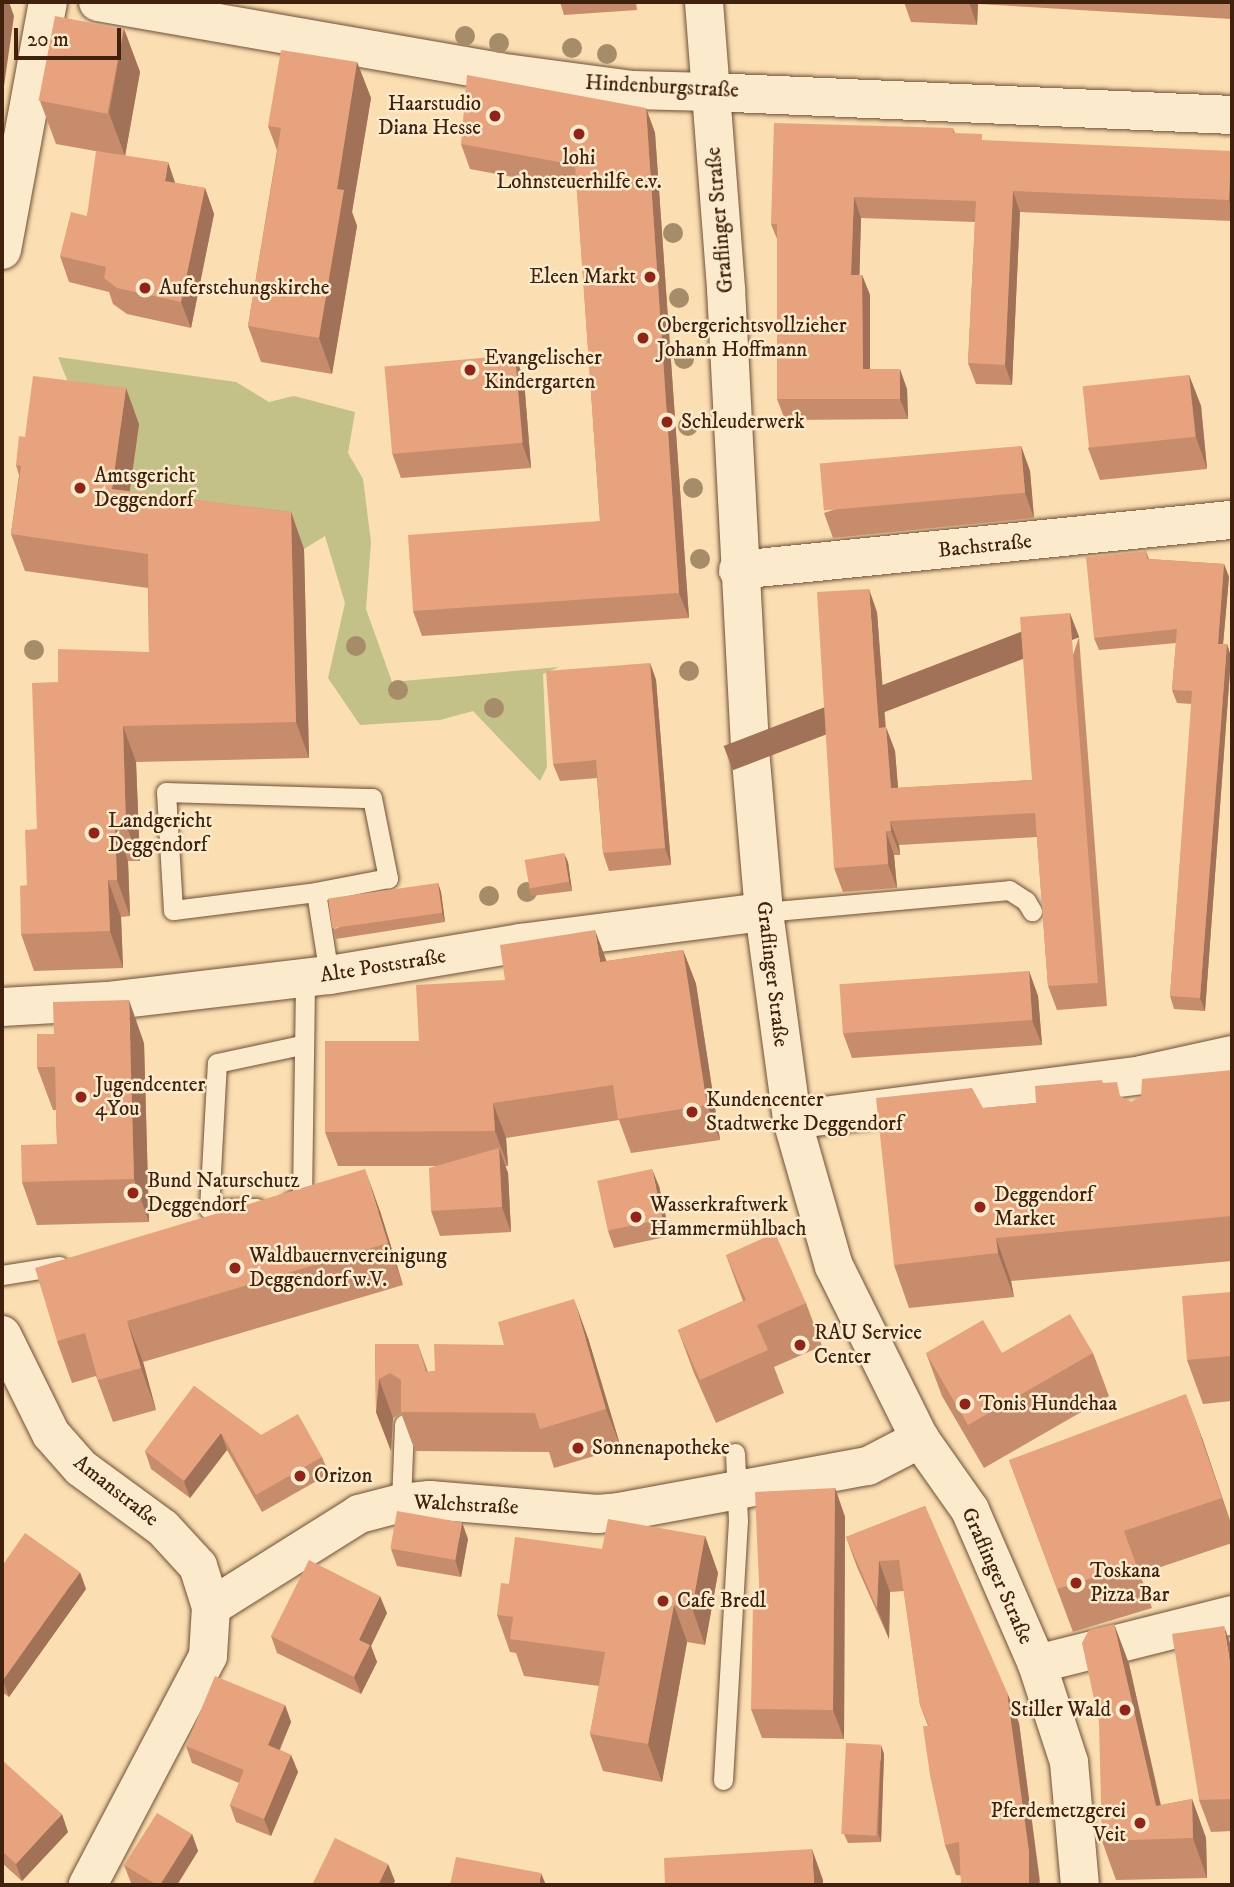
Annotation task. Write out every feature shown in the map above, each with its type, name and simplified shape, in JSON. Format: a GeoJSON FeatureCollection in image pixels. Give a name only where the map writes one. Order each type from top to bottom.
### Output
{"type":"FeatureCollection","features":[{"type":"Feature","properties":{"kind":"street"},"geometry":{"type":"LineString","coordinates":[[2,250],[48,2]]}},
{"type":"Feature","properties":{"kind":"street","name":"Hindenburgstraße"},"geometry":{"type":"LineString","coordinates":[[97,2],[498,72],[633,90],[1232,115]]}},
{"type":"Feature","properties":{"kind":"street","name":"Graflinger Straße"},"geometry":{"type":"LineString","coordinates":[[704,2],[726,289],[738,570],[764,912],[792,1120],[834,1266],[920,1439],[970,1510],[1037,1664],[1069,1762],[1080,1885]]}},
{"type":"Feature","properties":{"kind":"street","name":"Bachstraße"},"geometry":{"type":"LineString","coordinates":[[738,570],[1232,520]]}},
{"type":"Feature","properties":{"kind":"street","name":"Alte Poststraße"},"geometry":{"type":"LineString","coordinates":[[2,1007],[107,1001],[317,977],[521,943],[764,912]]}},
{"type":"Feature","properties":{"kind":"street"},"geometry":{"type":"LineString","coordinates":[[792,1120],[1142,1086],[1232,1055]]}},
{"type":"Feature","properties":{"kind":"street","name":"Amanstraße"},"geometry":{"type":"LineString","coordinates":[[2,1335],[51,1434],[81,1468],[163,1528],[198,1566],[211,1607]]}},
{"type":"Feature","properties":{"kind":"street","name":"Walchstraße"},"geometry":{"type":"LineString","coordinates":[[211,1607],[359,1514],[401,1503],[430,1500],[597,1514],[659,1507],[735,1471],[868,1466],[920,1439]]}},
{"type":"Feature","properties":{"kind":"street"},"geometry":{"type":"LineString","coordinates":[[88,1885],[208,1656],[211,1607]]}},
{"type":"Feature","properties":{"kind":"street"},"geometry":{"type":"LineString","coordinates":[[1037,1664],[1232,1615]]}},
{"type":"Feature","properties":{"kind":"lane"},"geometry":{"type":"LineString","coordinates":[[166,792],[372,798],[388,878],[316,892],[173,910],[166,792]]}},
{"type":"Feature","properties":{"kind":"lane"},"geometry":{"type":"LineString","coordinates":[[764,912],[1009,890],[1026,901],[1032,911]]}},
{"type":"Feature","properties":{"kind":"lane"},"geometry":{"type":"LineString","coordinates":[[301,1045],[217,1063],[209,1209],[271,1208],[302,1198],[301,1045],[317,977],[316,892]]}},
{"type":"Feature","properties":{"kind":"lane"},"geometry":{"type":"LineString","coordinates":[[2,1275],[85,1263]]}},
{"type":"Feature","properties":{"kind":"lane"},"geometry":{"type":"LineString","coordinates":[[401,1503],[404,1424]]}},
{"type":"Feature","properties":{"kind":"lane"},"geometry":{"type":"LineString","coordinates":[[723,1780],[738,1521],[735,1471]]}},
{"type":"Feature","properties":{"kind":"shaded area"},"geometry":{"type":"Polygon","coordinates":[[[58,357],[236,382],[269,402],[294,396],[355,412],[348,453],[363,479],[371,542],[366,609],[392,682],[559,667],[543,674],[547,767],[540,781],[473,711],[440,720],[360,725],[328,678],[345,603],[325,536],[304,549],[125,526],[58,357]]]}},
{"type":"Feature","properties":{"kind":"building"},"geometry":{"type":"Polygon","coordinates":[[[55,16],[124,29],[107,114],[39,100],[55,16]]]}},
{"type":"Feature","properties":{"kind":"building"},"geometry":{"type":"Polygon","coordinates":[[[281,50],[357,62],[337,189],[344,190],[319,338],[248,326],[281,128],[268,126],[281,50]]]}},
{"type":"Feature","properties":{"kind":"building"},"geometry":{"type":"Polygon","coordinates":[[[467,75],[646,108],[679,593],[413,611],[408,535],[600,521],[575,165],[461,144],[467,75]]]}},
{"type":"Feature","properties":{"kind":"building"},"geometry":{"type":"Polygon","coordinates":[[[774,123],[953,128],[953,133],[982,134],[982,140],[1231,151],[1229,200],[1013,191],[1005,365],[968,363],[976,201],[854,197],[851,275],[862,275],[863,369],[900,369],[900,399],[777,399],[777,224],[771,224],[774,123]]]}},
{"type":"Feature","properties":{"kind":"building"},"geometry":{"type":"Polygon","coordinates":[[[96,151],[168,162],[165,181],[205,188],[181,302],[117,288],[104,278],[106,267],[60,256],[71,212],[87,216],[96,151]]]}},
{"type":"Feature","properties":{"kind":"building"},"geometry":{"type":"Polygon","coordinates":[[[515,355],[523,443],[392,454],[384,366],[515,355]]]}},
{"type":"Feature","properties":{"kind":"building"},"geometry":{"type":"Polygon","coordinates":[[[1189,375],[1195,437],[1089,448],[1083,386],[1189,375]]]}},
{"type":"Feature","properties":{"kind":"building"},"geometry":{"type":"Polygon","coordinates":[[[33,376],[126,388],[112,489],[291,512],[296,722],[123,726],[126,825],[115,825],[117,880],[108,880],[110,931],[21,934],[20,886],[27,885],[25,830],[37,829],[32,683],[58,682],[58,649],[149,652],[148,554],[11,534],[21,466],[16,465],[19,436],[25,437],[33,376]]]}},
{"type":"Feature","properties":{"kind":"building"},"geometry":{"type":"Polygon","coordinates":[[[1021,446],[1025,493],[824,510],[820,464],[1021,446]]]}},
{"type":"Feature","properties":{"kind":"building"},"geometry":{"type":"Polygon","coordinates":[[[1146,551],[1147,559],[1224,564],[1218,644],[1227,644],[1200,998],[1170,996],[1192,691],[1172,690],[1177,629],[1094,638],[1086,557],[1146,551]]]}},
{"type":"Feature","properties":{"kind":"building"},"geometry":{"type":"Polygon","coordinates":[[[869,589],[879,728],[886,727],[891,788],[1032,780],[1020,617],[1070,613],[1098,983],[1048,986],[1035,813],[890,821],[891,831],[886,831],[888,864],[834,868],[817,592],[869,589]]]}},
{"type":"Feature","properties":{"kind":"building"},"geometry":{"type":"Polygon","coordinates":[[[650,663],[665,848],[603,853],[596,760],[553,764],[546,671],[650,663]]]}},
{"type":"Feature","properties":{"kind":"building"},"geometry":{"type":"Polygon","coordinates":[[[564,853],[569,882],[530,889],[525,860],[564,853]]]}},
{"type":"Feature","properties":{"kind":"building"},"geometry":{"type":"Polygon","coordinates":[[[438,883],[442,913],[332,928],[328,898],[438,883]]]}},
{"type":"Feature","properties":{"kind":"building"},"geometry":{"type":"Polygon","coordinates":[[[595,930],[600,962],[683,950],[707,1105],[618,1119],[613,1085],[493,1103],[495,1131],[325,1132],[325,1041],[419,1041],[416,985],[505,980],[500,945],[595,930]]]}},
{"type":"Feature","properties":{"kind":"building"},"geometry":{"type":"Polygon","coordinates":[[[1029,971],[1032,1020],[843,1033],[839,984],[1029,971]]]}},
{"type":"Feature","properties":{"kind":"building"},"geometry":{"type":"Polygon","coordinates":[[[129,1000],[134,1179],[22,1182],[21,1145],[57,1144],[55,1067],[37,1067],[37,1034],[54,1034],[53,1002],[129,1000]]]}},
{"type":"Feature","properties":{"kind":"building"},"geometry":{"type":"Polygon","coordinates":[[[1232,1070],[1232,1216],[996,1238],[998,1253],[894,1265],[876,1098],[972,1088],[983,1108],[1036,1103],[1035,1086],[1102,1080],[1103,1083],[1117,1082],[1120,1096],[1131,1102],[1141,1096],[1142,1079],[1232,1070]]]}},
{"type":"Feature","properties":{"kind":"building"},"geometry":{"type":"Polygon","coordinates":[[[499,1148],[502,1207],[431,1211],[429,1168],[499,1148]]]}},
{"type":"Feature","properties":{"kind":"building"},"geometry":{"type":"Polygon","coordinates":[[[365,1169],[388,1243],[127,1321],[141,1368],[98,1380],[85,1333],[57,1341],[35,1268],[365,1169]]]}},
{"type":"Feature","properties":{"kind":"building","name":"Wasserkraftwerk Hammermühlbach"},"geometry":{"type":"Polygon","coordinates":[[[652,1169],[663,1219],[608,1231],[597,1181],[652,1169]]]}},
{"type":"Feature","properties":{"kind":"building"},"geometry":{"type":"Polygon","coordinates":[[[775,1233],[806,1303],[757,1325],[768,1350],[700,1380],[678,1330],[746,1300],[726,1255],[775,1233]]]}},
{"type":"Feature","properties":{"kind":"building"},"geometry":{"type":"Polygon","coordinates":[[[1231,1292],[1232,1356],[1187,1360],[1182,1296],[1231,1292]]]}},
{"type":"Feature","properties":{"kind":"building"},"geometry":{"type":"Polygon","coordinates":[[[574,1299],[606,1409],[540,1429],[535,1413],[401,1412],[401,1380],[390,1373],[379,1379],[376,1412],[375,1344],[418,1344],[426,1372],[435,1371],[434,1344],[504,1345],[498,1322],[574,1299]]]}},
{"type":"Feature","properties":{"kind":"building"},"geometry":{"type":"Polygon","coordinates":[[[1070,1314],[1093,1353],[968,1425],[926,1353],[983,1320],[1002,1353],[1070,1314]]]}},
{"type":"Feature","properties":{"kind":"building"},"geometry":{"type":"Polygon","coordinates":[[[194,1386],[261,1435],[298,1414],[322,1457],[256,1495],[221,1433],[184,1481],[145,1451],[194,1386]]]}},
{"type":"Feature","properties":{"kind":"building"},"geometry":{"type":"Polygon","coordinates":[[[1186,1394],[1222,1498],[1124,1531],[1136,1564],[1057,1589],[1009,1460],[1186,1394]]]}},
{"type":"Feature","properties":{"kind":"building"},"geometry":{"type":"Polygon","coordinates":[[[835,1488],[833,1710],[751,1709],[753,1605],[760,1605],[755,1492],[835,1488]]]}},
{"type":"Feature","properties":{"kind":"building"},"geometry":{"type":"Polygon","coordinates":[[[925,1506],[1007,1692],[1029,1851],[1029,1885],[961,1885],[959,1842],[945,1845],[930,1775],[923,1726],[929,1726],[920,1705],[899,1560],[879,1561],[877,1608],[846,1537],[925,1506]]]}},
{"type":"Feature","properties":{"kind":"building"},"geometry":{"type":"Polygon","coordinates":[[[397,1511],[462,1522],[455,1560],[390,1548],[397,1511]]]}},
{"type":"Feature","properties":{"kind":"building"},"geometry":{"type":"Polygon","coordinates":[[[608,1519],[705,1536],[692,1608],[674,1605],[648,1744],[590,1734],[605,1652],[510,1639],[513,1617],[497,1615],[501,1583],[509,1584],[515,1537],[602,1549],[608,1519]]]}},
{"type":"Feature","properties":{"kind":"building"},"geometry":{"type":"Polygon","coordinates":[[[25,1533],[80,1572],[3,1680],[2,1566],[25,1533]]]}},
{"type":"Feature","properties":{"kind":"building"},"geometry":{"type":"Polygon","coordinates":[[[309,1560],[380,1596],[359,1640],[370,1645],[354,1677],[271,1636],[309,1560]]]}},
{"type":"Feature","properties":{"kind":"building"},"geometry":{"type":"Polygon","coordinates":[[[1114,1624],[1156,1806],[1192,1799],[1193,1838],[1102,1841],[1099,1722],[1082,1643],[1089,1630],[1114,1624]]]}},
{"type":"Feature","properties":{"kind":"building"},"geometry":{"type":"Polygon","coordinates":[[[1224,1626],[1232,1675],[1232,1799],[1199,1800],[1172,1634],[1224,1626]]]}},
{"type":"Feature","properties":{"kind":"building"},"geometry":{"type":"Polygon","coordinates":[[[215,1676],[285,1705],[268,1745],[291,1755],[264,1819],[230,1805],[244,1770],[186,1746],[215,1676]]]}},
{"type":"Feature","properties":{"kind":"building"},"geometry":{"type":"Polygon","coordinates":[[[846,1743],[881,1745],[876,1836],[841,1834],[846,1743]]]}},
{"type":"Feature","properties":{"kind":"building"},"geometry":{"type":"Polygon","coordinates":[[[2,1760],[62,1814],[16,1864],[2,1851],[2,1760]]]}},
{"type":"Feature","properties":{"kind":"building"},"geometry":{"type":"Polygon","coordinates":[[[157,1813],[192,1834],[160,1885],[124,1865],[157,1813]]]}},
{"type":"Feature","properties":{"kind":"building"},"geometry":{"type":"Polygon","coordinates":[[[335,1838],[388,1864],[378,1885],[312,1885],[335,1838]]]}},
{"type":"Feature","properties":{"kind":"building"},"geometry":{"type":"Polygon","coordinates":[[[812,1849],[814,1885],[665,1885],[664,1858],[812,1849]]]}},
{"type":"Feature","properties":{"kind":"building"},"geometry":{"type":"Polygon","coordinates":[[[456,1857],[541,1873],[539,1885],[450,1885],[456,1857]]]}},
{"type":"Feature","properties":{"kind":"place","name":"Haarstudio Diana Hesse"},"geometry":{"type":"Point","coordinates":[495,116]}},
{"type":"Feature","properties":{"kind":"place","name":"lohi Lohnsteuerhilfe e.v."},"geometry":{"type":"Point","coordinates":[579,134]}},
{"type":"Feature","properties":{"kind":"place","name":"Eleen Markt"},"geometry":{"type":"Point","coordinates":[650,277]}},
{"type":"Feature","properties":{"kind":"place","name":"Auferstehungskirche"},"geometry":{"type":"Point","coordinates":[145,288]}},
{"type":"Feature","properties":{"kind":"place","name":"Obergerichtsvollzieher Johann Hoffmann"},"geometry":{"type":"Point","coordinates":[643,338]}},
{"type":"Feature","properties":{"kind":"place","name":"Evangelischer Kindergarten"},"geometry":{"type":"Point","coordinates":[470,370]}},
{"type":"Feature","properties":{"kind":"place","name":"Schleuderwerk"},"geometry":{"type":"Point","coordinates":[667,422]}},
{"type":"Feature","properties":{"kind":"place","name":"Amtsgericht Deggendorf"},"geometry":{"type":"Point","coordinates":[80,488]}},
{"type":"Feature","properties":{"kind":"place","name":"Landgericht Deggendorf"},"geometry":{"type":"Point","coordinates":[94,833]}},
{"type":"Feature","properties":{"kind":"place","name":"Jugendcenter 4You"},"geometry":{"type":"Point","coordinates":[81,1097]}},
{"type":"Feature","properties":{"kind":"place","name":"Kundencenter Stadtwerke Deggendorf"},"geometry":{"type":"Point","coordinates":[692,1112]}},
{"type":"Feature","properties":{"kind":"place","name":"Bund Naturschutz Deggendorf"},"geometry":{"type":"Point","coordinates":[133,1193]}},
{"type":"Feature","properties":{"kind":"place","name":"Deggendorf Market"},"geometry":{"type":"Point","coordinates":[980,1207]}},
{"type":"Feature","properties":{"kind":"place","name":"Wasserkraftwerk Hammermühlbach"},"geometry":{"type":"Point","coordinates":[636,1217]}},
{"type":"Feature","properties":{"kind":"place","name":"Waldbauernvereinigung Deggendorf w.V."},"geometry":{"type":"Point","coordinates":[235,1268]}},
{"type":"Feature","properties":{"kind":"place","name":"RAU Service Center"},"geometry":{"type":"Point","coordinates":[800,1345]}},
{"type":"Feature","properties":{"kind":"place","name":"Tonis Hundehaa"},"geometry":{"type":"Point","coordinates":[965,1404]}},
{"type":"Feature","properties":{"kind":"place","name":"Sonnenapotheke"},"geometry":{"type":"Point","coordinates":[578,1448]}},
{"type":"Feature","properties":{"kind":"place","name":"Orizon"},"geometry":{"type":"Point","coordinates":[300,1476]}},
{"type":"Feature","properties":{"kind":"place","name":"Toskana Pizza Bar"},"geometry":{"type":"Point","coordinates":[1076,1583]}},
{"type":"Feature","properties":{"kind":"place","name":"Cafe Bredl"},"geometry":{"type":"Point","coordinates":[663,1601]}},
{"type":"Feature","properties":{"kind":"place","name":"Stiller Wald"},"geometry":{"type":"Point","coordinates":[1125,1710]}},
{"type":"Feature","properties":{"kind":"place","name":"Pferdemetzgerei Veit"},"geometry":{"type":"Point","coordinates":[1140,1823]}}]}
